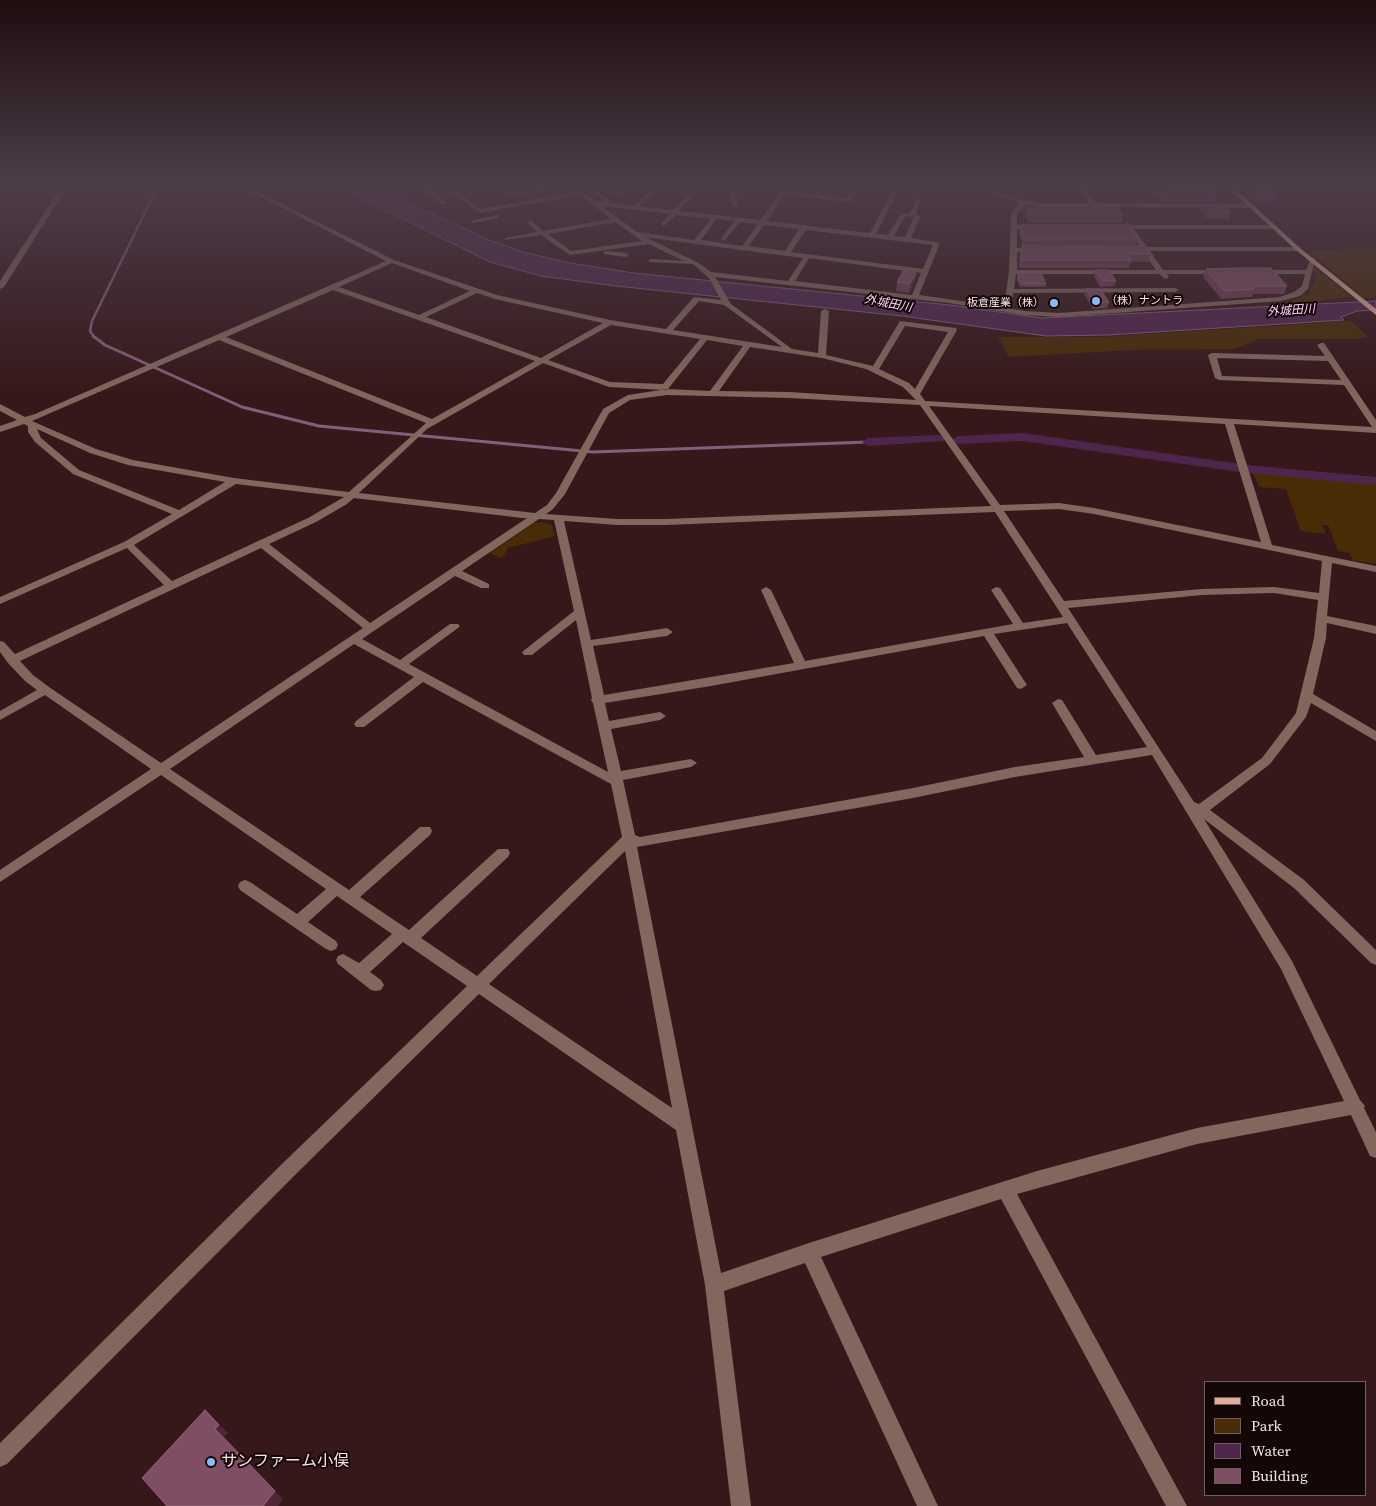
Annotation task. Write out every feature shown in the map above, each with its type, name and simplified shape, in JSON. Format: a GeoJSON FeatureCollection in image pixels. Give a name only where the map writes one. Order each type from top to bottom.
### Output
{"type":"FeatureCollection","features":[{"type":"Feature","properties":{"kind":"main road"},"geometry":{"type":"LineString","coordinates":[[1306,254],[1376,313]]}},
{"type":"Feature","properties":{"kind":"street"},"geometry":{"type":"LineString","coordinates":[[0,287],[21,254]]}},
{"type":"Feature","properties":{"kind":"street"},"geometry":{"type":"LineString","coordinates":[[379,254],[475,291],[610,322],[822,356],[875,369],[899,380],[919,398],[998,510],[1155,750],[1185,802],[1287,965],[1357,1106],[1376,1150]]}},
{"type":"Feature","properties":{"kind":"street"},"geometry":{"type":"LineString","coordinates":[[676,254],[695,263],[711,276],[726,302],[790,350]]}},
{"type":"Feature","properties":{"kind":"street"},"geometry":{"type":"LineString","coordinates":[[801,254],[925,271]]}},
{"type":"Feature","properties":{"kind":"street"},"geometry":{"type":"LineString","coordinates":[[914,297],[932,254]]}},
{"type":"Feature","properties":{"kind":"street"},"geometry":{"type":"LineString","coordinates":[[1007,310],[1011,291],[1013,254]]}},
{"type":"Feature","properties":{"kind":"street"},"geometry":{"type":"LineString","coordinates":[[1150,254],[1187,307]]}},
{"type":"Feature","properties":{"kind":"street"},"geometry":{"type":"LineString","coordinates":[[790,284],[808,255]]}},
{"type":"Feature","properties":{"kind":"street"},"geometry":{"type":"LineString","coordinates":[[711,276],[914,297],[1059,315],[1253,303],[1287,298],[1298,294],[1305,287],[1313,259]]}},
{"type":"Feature","properties":{"kind":"street"},"geometry":{"type":"LineString","coordinates":[[0,430],[29,423],[152,366],[392,261]]}},
{"type":"Feature","properties":{"kind":"street"},"geometry":{"type":"LineString","coordinates":[[651,262],[695,263]]}},
{"type":"Feature","properties":{"kind":"street"},"geometry":{"type":"LineString","coordinates":[[1013,272],[1230,272]]}},
{"type":"Feature","properties":{"kind":"street"},"geometry":{"type":"LineString","coordinates":[[1250,272],[1309,272]]}},
{"type":"Feature","properties":{"kind":"street"},"geometry":{"type":"LineString","coordinates":[[332,287],[609,384],[712,393],[919,398],[1229,422],[1376,430]]}},
{"type":"Feature","properties":{"kind":"street"},"geometry":{"type":"LineString","coordinates":[[1011,291],[1175,290]]}},
{"type":"Feature","properties":{"kind":"street"},"geometry":{"type":"LineString","coordinates":[[420,317],[475,291]]}},
{"type":"Feature","properties":{"kind":"street"},"geometry":{"type":"LineString","coordinates":[[668,331],[696,299],[726,302]]}},
{"type":"Feature","properties":{"kind":"street"},"geometry":{"type":"LineString","coordinates":[[822,356],[825,311]]}},
{"type":"Feature","properties":{"kind":"street"},"geometry":{"type":"LineString","coordinates":[[12,660],[170,585],[263,544],[344,502],[415,435],[432,422],[610,322]]}},
{"type":"Feature","properties":{"kind":"street"},"geometry":{"type":"LineString","coordinates":[[875,369],[904,323],[953,330],[919,398]]}},
{"type":"Feature","properties":{"kind":"street"},"geometry":{"type":"LineString","coordinates":[[0,877],[554,504],[601,418],[615,405],[640,395],[666,390],[706,336]]}},
{"type":"Feature","properties":{"kind":"street"},"geometry":{"type":"LineString","coordinates":[[220,337],[432,422]]}},
{"type":"Feature","properties":{"kind":"street"},"geometry":{"type":"LineString","coordinates":[[712,393],[749,343]]}},
{"type":"Feature","properties":{"kind":"street"},"geometry":{"type":"LineString","coordinates":[[1321,345],[1376,426]]}},
{"type":"Feature","properties":{"kind":"street"},"geometry":{"type":"LineString","coordinates":[[1330,359],[1212,355],[1218,378],[1346,384]]}},
{"type":"Feature","properties":{"kind":"street"},"geometry":{"type":"LineString","coordinates":[[0,407],[29,423],[118,459],[234,480],[559,519],[666,522],[998,510],[1049,506],[1074,508],[1376,569]]}},
{"type":"Feature","properties":{"kind":"street"},"geometry":{"type":"LineString","coordinates":[[1229,422],[1268,547]]}},
{"type":"Feature","properties":{"kind":"street"},"geometry":{"type":"LineString","coordinates":[[29,423],[32,432],[38,440],[76,472],[179,513]]}},
{"type":"Feature","properties":{"kind":"street"},"geometry":{"type":"LineString","coordinates":[[0,601],[128,544],[234,480]]}},
{"type":"Feature","properties":{"kind":"street"},"geometry":{"type":"LineString","coordinates":[[559,519],[597,700],[629,838],[714,1286],[741,1506]]}},
{"type":"Feature","properties":{"kind":"street"},"geometry":{"type":"LineString","coordinates":[[128,544],[170,585]]}},
{"type":"Feature","properties":{"kind":"street"},"geometry":{"type":"LineString","coordinates":[[263,544],[370,628]]}},
{"type":"Feature","properties":{"kind":"street"},"geometry":{"type":"LineString","coordinates":[[1200,810],[1266,760],[1302,714],[1308,696],[1320,638],[1327,560]]}},
{"type":"Feature","properties":{"kind":"street"},"geometry":{"type":"LineString","coordinates":[[454,571],[485,586]]}},
{"type":"Feature","properties":{"kind":"street"},"geometry":{"type":"LineString","coordinates":[[766,590],[801,665]]}},
{"type":"Feature","properties":{"kind":"street"},"geometry":{"type":"LineString","coordinates":[[996,590],[1020,627]]}},
{"type":"Feature","properties":{"kind":"street"},"geometry":{"type":"LineString","coordinates":[[1060,605],[1202,592],[1274,590],[1323,597]]}},
{"type":"Feature","properties":{"kind":"street"},"geometry":{"type":"LineString","coordinates":[[528,652],[578,613]]}},
{"type":"Feature","properties":{"kind":"street"},"geometry":{"type":"LineString","coordinates":[[1321,618],[1376,630]]}},
{"type":"Feature","properties":{"kind":"street"},"geometry":{"type":"LineString","coordinates":[[597,700],[1070,619]]}},
{"type":"Feature","properties":{"kind":"street"},"geometry":{"type":"LineString","coordinates":[[400,665],[454,626]]}},
{"type":"Feature","properties":{"kind":"street"},"geometry":{"type":"LineString","coordinates":[[585,644],[667,632]]}},
{"type":"Feature","properties":{"kind":"street"},"geometry":{"type":"LineString","coordinates":[[987,632],[1020,685]]}},
{"type":"Feature","properties":{"kind":"street"},"geometry":{"type":"LineString","coordinates":[[353,640],[615,779],[691,763]]}},
{"type":"Feature","properties":{"kind":"street"},"geometry":{"type":"LineString","coordinates":[[0,645],[12,660],[45,690],[682,1124]]}},
{"type":"Feature","properties":{"kind":"street"},"geometry":{"type":"LineString","coordinates":[[360,724],[422,677]]}},
{"type":"Feature","properties":{"kind":"street"},"geometry":{"type":"LineString","coordinates":[[0,716],[45,690]]}},
{"type":"Feature","properties":{"kind":"street"},"geometry":{"type":"LineString","coordinates":[[1308,696],[1376,736]]}},
{"type":"Feature","properties":{"kind":"street"},"geometry":{"type":"LineString","coordinates":[[1058,703],[1093,761]]}},
{"type":"Feature","properties":{"kind":"street"},"geometry":{"type":"LineString","coordinates":[[603,726],[660,716]]}},
{"type":"Feature","properties":{"kind":"street"},"geometry":{"type":"LineString","coordinates":[[629,838],[640,842],[913,794],[1015,772],[1155,750]]}},
{"type":"Feature","properties":{"kind":"street"},"geometry":{"type":"LineString","coordinates":[[1185,802],[1200,810],[1299,884],[1376,959]]}},
{"type":"Feature","properties":{"kind":"street"},"geometry":{"type":"LineString","coordinates":[[350,897],[425,831]]}},
{"type":"Feature","properties":{"kind":"street"},"geometry":{"type":"LineString","coordinates":[[0,1457],[292,1166],[629,838]]}},
{"type":"Feature","properties":{"kind":"street"},"geometry":{"type":"LineString","coordinates":[[359,972],[407,936],[503,853]]}},
{"type":"Feature","properties":{"kind":"street"},"geometry":{"type":"LineString","coordinates":[[245,886],[331,945]]}},
{"type":"Feature","properties":{"kind":"street"},"geometry":{"type":"LineString","coordinates":[[298,922],[337,888]]}},
{"type":"Feature","properties":{"kind":"street"},"geometry":{"type":"LineString","coordinates":[[343,960],[376,985]]}},
{"type":"Feature","properties":{"kind":"street"},"geometry":{"type":"LineString","coordinates":[[714,1286],[809,1252],[1005,1190],[1197,1136],[1357,1106]]}},
{"type":"Feature","properties":{"kind":"street"},"geometry":{"type":"LineString","coordinates":[[1005,1190],[1177,1506]]}},
{"type":"Feature","properties":{"kind":"street"},"geometry":{"type":"LineString","coordinates":[[809,1252],[928,1506]]}},
{"type":"Feature","properties":{"kind":"green space"},"geometry":{"type":"Polygon","coordinates":[[[1313,254],[1376,254],[1376,298],[1364,298],[1313,254]]]}},
{"type":"Feature","properties":{"kind":"green space"},"geometry":{"type":"Polygon","coordinates":[[[1313,265],[1352,297],[1285,304],[1311,293],[1309,290],[1315,281],[1316,272],[1312,272],[1313,265]]]}},
{"type":"Feature","properties":{"kind":"green space"},"geometry":{"type":"Polygon","coordinates":[[[1351,321],[1368,337],[1358,339],[1259,339],[1235,349],[1133,350],[1009,357],[998,337],[1101,337],[1351,321]]]}},
{"type":"Feature","properties":{"kind":"green space"},"geometry":{"type":"Polygon","coordinates":[[[1253,473],[1376,484],[1376,564],[1352,560],[1350,553],[1338,551],[1328,525],[1322,525],[1326,534],[1301,531],[1286,489],[1259,487],[1253,473]]]}},
{"type":"Feature","properties":{"kind":"green space"},"geometry":{"type":"Polygon","coordinates":[[[544,522],[552,525],[555,536],[508,548],[502,559],[490,553],[534,523],[544,522]]]}},
{"type":"Feature","properties":{"kind":"water","name":"外城田川"},"geometry":{"type":"Polygon","coordinates":[[[474,254],[533,254],[570,263],[634,273],[950,305],[1042,318],[1376,301],[1376,310],[1357,311],[1341,317],[1344,320],[1109,335],[1046,336],[902,316],[616,286],[541,276],[490,262],[474,254]]]}},
{"type":"Feature","properties":{"kind":"building"},"geometry":{"type":"Polygon","coordinates":[[[1021,254],[1127,254],[1131,260],[1021,260],[1021,254]]]}},
{"type":"Feature","properties":{"kind":"building"},"geometry":{"type":"Polygon","coordinates":[[[1271,268],[1287,286],[1252,286],[1254,289],[1224,291],[1206,269],[1271,268]]]}},
{"type":"Feature","properties":{"kind":"building"},"geometry":{"type":"Polygon","coordinates":[[[1095,270],[1109,270],[1116,281],[1102,281],[1095,270]]]}},
{"type":"Feature","properties":{"kind":"building"},"geometry":{"type":"Polygon","coordinates":[[[903,271],[916,273],[910,284],[897,282],[903,271]]]}},
{"type":"Feature","properties":{"kind":"building"},"geometry":{"type":"Polygon","coordinates":[[[1018,273],[1041,273],[1046,284],[1021,284],[1018,273]]]}},
{"type":"Feature","properties":{"kind":"building"},"geometry":{"type":"Polygon","coordinates":[[[1086,289],[1100,289],[1109,302],[1095,303],[1086,289]]]}},
{"type":"Feature","properties":{"kind":"building","name":"サンファーム小俣"},"geometry":{"type":"Polygon","coordinates":[[[205,1410],[219,1425],[215,1429],[275,1491],[263,1506],[167,1506],[142,1478],[205,1410]]]}},
{"type":"Feature","properties":{"kind":"waterway"},"geometry":{"type":"LineString","coordinates":[[94,336],[90,331],[92,321],[125,254]]}},
{"type":"Feature","properties":{"kind":"waterway"},"geometry":{"type":"LineString","coordinates":[[94,336],[105,345],[242,407],[319,426],[593,452],[868,442]]}},
{"type":"Feature","properties":{"kind":"waterway"},"geometry":{"type":"LineString","coordinates":[[958,440],[1023,437],[1247,469],[1376,481]]}},
{"type":"Feature","properties":{"kind":"waterway"},"geometry":{"type":"LineString","coordinates":[[868,442],[939,439]]}},
{"type":"Feature","properties":{"kind":"place","name":"（株）ナントラ"},"geometry":{"type":"Point","coordinates":[1096,301]}},
{"type":"Feature","properties":{"kind":"place","name":"板倉産業（株）"},"geometry":{"type":"Point","coordinates":[1054,303]}},
{"type":"Feature","properties":{"kind":"place","name":"サンファーム小俣"},"geometry":{"type":"Point","coordinates":[211,1462]}}]}
